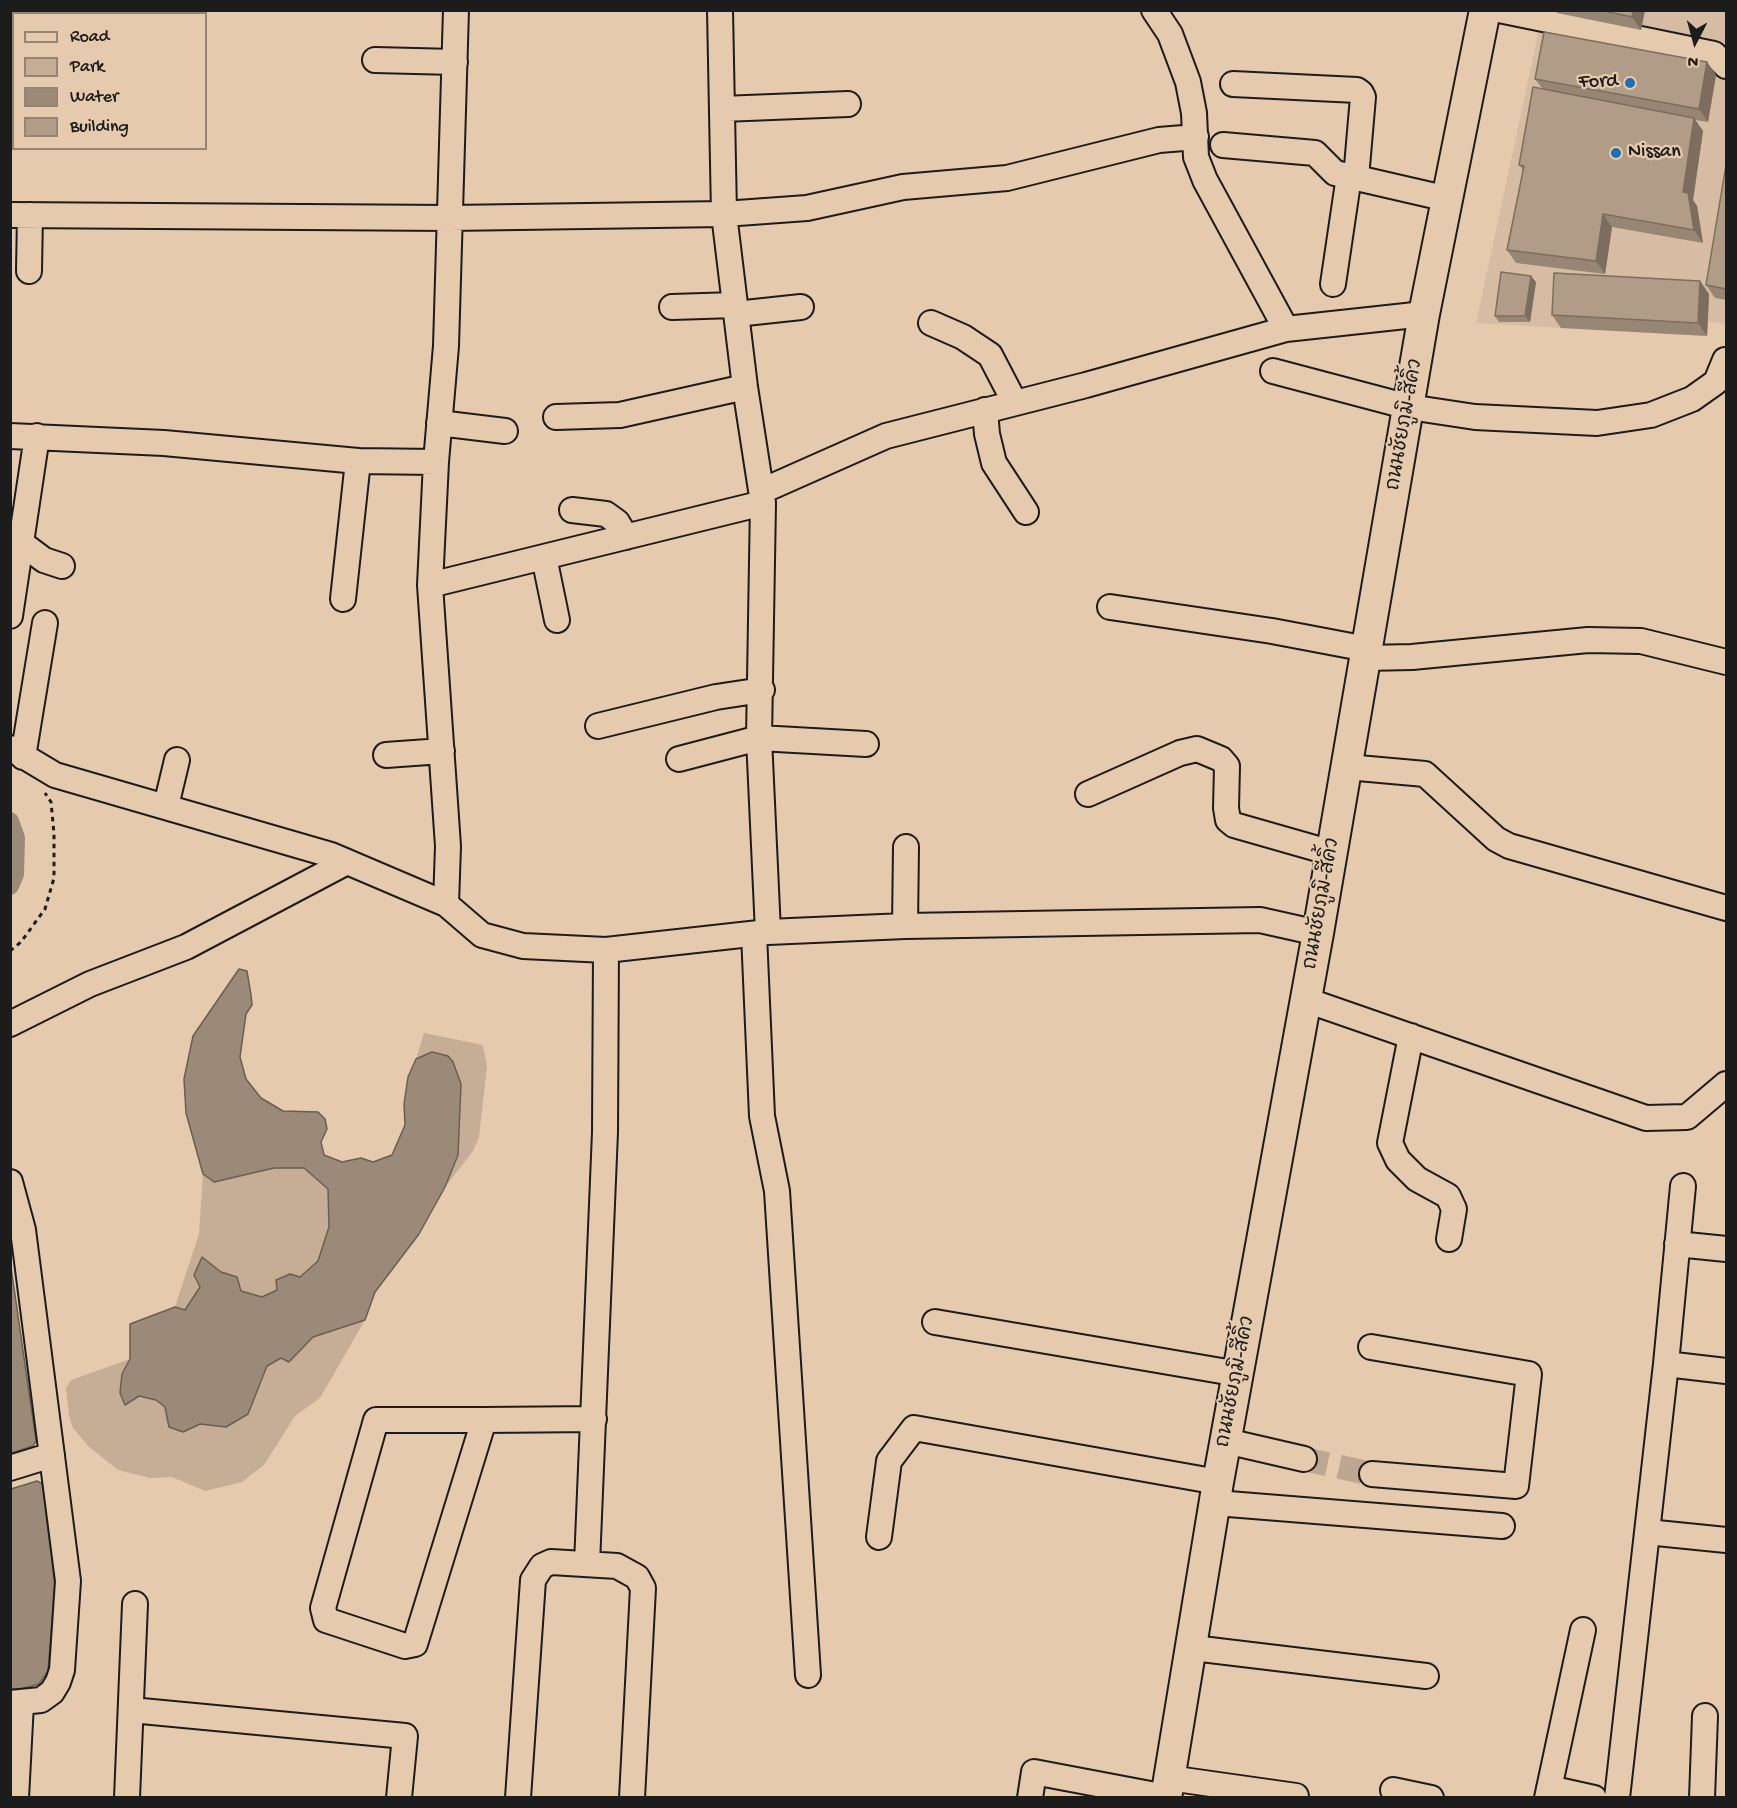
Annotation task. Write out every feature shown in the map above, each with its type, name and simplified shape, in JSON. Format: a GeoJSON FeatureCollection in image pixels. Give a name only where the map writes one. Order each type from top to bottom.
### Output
{"type":"FeatureCollection","features":[{"type":"Feature","properties":{"kind":"main road","name":"ถนนชัยภูมิ-สีคิ้ว"},"geometry":{"type":"LineString","coordinates":[[1167,1791],[1193,1648],[1217,1492],[1318,933],[1424,314],[1485,10]]}},
{"type":"Feature","properties":{"kind":"street"},"geometry":{"type":"LineString","coordinates":[[446,904],[448,846],[430,585],[436,462],[446,346],[456,10]]}},
{"type":"Feature","properties":{"kind":"street"},"geometry":{"type":"LineString","coordinates":[[720,10],[724,214],[745,387],[762,497],[762,690],[759,738],[762,1116],[777,1191],[808,1675]]}},
{"type":"Feature","properties":{"kind":"street"},"geometry":{"type":"LineString","coordinates":[[1155,10],[1170,34],[1188,82],[1196,137],[1196,157],[1205,180],[1286,329]]}},
{"type":"Feature","properties":{"kind":"street"},"geometry":{"type":"LineString","coordinates":[[1499,10],[1714,54],[1726,66]]}},
{"type":"Feature","properties":{"kind":"street"},"geometry":{"type":"LineString","coordinates":[[375,60],[455,62]]}},
{"type":"Feature","properties":{"kind":"street"},"geometry":{"type":"LineString","coordinates":[[1233,84],[1357,90],[1361,93],[1363,97],[1353,177],[1333,284]]}},
{"type":"Feature","properties":{"kind":"street"},"geometry":{"type":"LineString","coordinates":[[722,109],[848,104]]}},
{"type":"Feature","properties":{"kind":"street"},"geometry":{"type":"LineString","coordinates":[[29,271],[20,215],[450,218],[724,214],[807,208],[903,187],[1006,178],[1159,140],[1196,137]]}},
{"type":"Feature","properties":{"kind":"street"},"geometry":{"type":"LineString","coordinates":[[1223,145],[1315,153],[1335,173],[1448,199]]}},
{"type":"Feature","properties":{"kind":"street"},"geometry":{"type":"LineString","coordinates":[[672,307],[735,310],[801,307]]}},
{"type":"Feature","properties":{"kind":"street"},"geometry":{"type":"LineString","coordinates":[[430,585],[626,537],[762,497],[886,436],[1286,329],[1424,314]]}},
{"type":"Feature","properties":{"kind":"street"},"geometry":{"type":"LineString","coordinates":[[931,323],[963,337],[990,355],[1015,403]]}},
{"type":"Feature","properties":{"kind":"street"},"geometry":{"type":"LineString","coordinates":[[1273,371],[1409,406],[1475,417],[1597,423],[1651,415],[1692,399],[1716,382],[1725,360]]}},
{"type":"Feature","properties":{"kind":"street"},"geometry":{"type":"LineString","coordinates":[[556,417],[620,415],[745,387]]}},
{"type":"Feature","properties":{"kind":"street"},"geometry":{"type":"LineString","coordinates":[[986,410],[987,434],[994,464],[1026,512]]}},
{"type":"Feature","properties":{"kind":"street"},"geometry":{"type":"LineString","coordinates":[[439,423],[505,430]]}},
{"type":"Feature","properties":{"kind":"street"},"geometry":{"type":"LineString","coordinates":[[10,436],[164,443],[358,461],[436,462]]}},
{"type":"Feature","properties":{"kind":"street"},"geometry":{"type":"LineString","coordinates":[[10,616],[18,537],[37,436]]}},
{"type":"Feature","properties":{"kind":"street"},"geometry":{"type":"LineString","coordinates":[[343,599],[358,461]]}},
{"type":"Feature","properties":{"kind":"street"},"geometry":{"type":"LineString","coordinates":[[572,510],[606,514],[616,522],[626,537]]}},
{"type":"Feature","properties":{"kind":"street"},"geometry":{"type":"LineString","coordinates":[[18,537],[44,560],[62,566]]}},
{"type":"Feature","properties":{"kind":"street"},"geometry":{"type":"LineString","coordinates":[[544,557],[557,620]]}},
{"type":"Feature","properties":{"kind":"street"},"geometry":{"type":"LineString","coordinates":[[1110,607],[1272,631],[1366,653],[1412,657],[1588,640],[1641,641],[1726,662]]}},
{"type":"Feature","properties":{"kind":"street"},"geometry":{"type":"LineString","coordinates":[[45,623],[17,752],[55,775],[331,855],[446,904],[482,935],[524,946],[606,950],[761,933],[905,926],[1260,920],[1318,933]]}},
{"type":"Feature","properties":{"kind":"street"},"geometry":{"type":"LineString","coordinates":[[598,726],[716,697],[762,690]]}},
{"type":"Feature","properties":{"kind":"street"},"geometry":{"type":"LineString","coordinates":[[679,759],[759,738],[866,744]]}},
{"type":"Feature","properties":{"kind":"street"},"geometry":{"type":"LineString","coordinates":[[1088,794],[1180,753],[1197,749],[1221,759],[1227,766],[1226,808],[1228,820],[1234,825],[1332,853]]}},
{"type":"Feature","properties":{"kind":"street"},"geometry":{"type":"LineString","coordinates":[[386,755],[442,751]]}},
{"type":"Feature","properties":{"kind":"street"},"geometry":{"type":"LineString","coordinates":[[166,806],[177,760]]}},
{"type":"Feature","properties":{"kind":"street"},"geometry":{"type":"LineString","coordinates":[[1347,767],[1425,774],[1487,831],[1509,846],[1726,908]]}},
{"type":"Feature","properties":{"kind":"street"},"geometry":{"type":"LineString","coordinates":[[905,926],[906,847]]}},
{"type":"Feature","properties":{"kind":"street"},"geometry":{"type":"LineString","coordinates":[[10,1024],[90,984],[186,947],[347,862]]}},
{"type":"Feature","properties":{"kind":"street"},"geometry":{"type":"LineString","coordinates":[[587,1564],[605,1132],[606,950]]}},
{"type":"Feature","properties":{"kind":"street"},"geometry":{"type":"LineString","coordinates":[[1306,1000],[1646,1118],[1686,1117],[1726,1084]]}},
{"type":"Feature","properties":{"kind":"street"},"geometry":{"type":"LineString","coordinates":[[1411,1036],[1390,1143],[1398,1160],[1417,1179],[1448,1196],[1454,1209],[1449,1239]]}},
{"type":"Feature","properties":{"kind":"street"},"geometry":{"type":"LineString","coordinates":[[10,1182],[16,1233],[52,1455],[68,1581],[62,1670],[52,1692],[41,1700],[16,1703],[15,1790]]}},
{"type":"Feature","properties":{"kind":"street"},"geometry":{"type":"LineString","coordinates":[[1617,1797],[1666,1364],[1683,1186]]}},
{"type":"Feature","properties":{"kind":"street"},"geometry":{"type":"LineString","coordinates":[[1677,1244],[1726,1249]]}},
{"type":"Feature","properties":{"kind":"street"},"geometry":{"type":"LineString","coordinates":[[935,1322],[1239,1374]]}},
{"type":"Feature","properties":{"kind":"street"},"geometry":{"type":"LineString","coordinates":[[1371,1347],[1529,1374],[1516,1486],[1372,1474]]}},
{"type":"Feature","properties":{"kind":"street"},"geometry":{"type":"LineString","coordinates":[[1666,1364],[1726,1371]]}},
{"type":"Feature","properties":{"kind":"street"},"geometry":{"type":"LineString","coordinates":[[484,1419],[415,1644],[405,1646],[330,1622],[323,1615],[376,1420],[484,1419],[594,1419]]}},
{"type":"Feature","properties":{"kind":"street"},"geometry":{"type":"LineString","coordinates":[[879,1537],[889,1461],[914,1428],[1217,1492],[1502,1526]]}},
{"type":"Feature","properties":{"kind":"street"},"geometry":{"type":"LineString","coordinates":[[1226,1442],[1304,1459]]}},
{"type":"Feature","properties":{"kind":"street"},"geometry":{"type":"LineString","coordinates":[[10,1468],[52,1455]]}},
{"type":"Feature","properties":{"kind":"street"},"geometry":{"type":"LineString","coordinates":[[1647,1532],[1726,1540]]}},
{"type":"Feature","properties":{"kind":"street"},"geometry":{"type":"LineString","coordinates":[[518,1797],[533,1580],[542,1566],[551,1562],[617,1566],[630,1570],[637,1576],[643,1588],[632,1797]]}},
{"type":"Feature","properties":{"kind":"street"},"geometry":{"type":"LineString","coordinates":[[127,1797],[135,1604]]}},
{"type":"Feature","properties":{"kind":"street"},"geometry":{"type":"LineString","coordinates":[[1583,1630],[1548,1793],[1594,1797]]}},
{"type":"Feature","properties":{"kind":"street"},"geometry":{"type":"LineString","coordinates":[[1193,1648],[1426,1676]]}},
{"type":"Feature","properties":{"kind":"street"},"geometry":{"type":"LineString","coordinates":[[131,1710],[405,1736],[399,1797]]}},
{"type":"Feature","properties":{"kind":"street"},"geometry":{"type":"LineString","coordinates":[[1702,1797],[1705,1716]]}},
{"type":"Feature","properties":{"kind":"street"},"geometry":{"type":"LineString","coordinates":[[1030,1797],[1034,1772],[1167,1791],[1296,1796]]}},
{"type":"Feature","properties":{"kind":"street"},"geometry":{"type":"LineString","coordinates":[[1393,1790],[1431,1797]]}},
{"type":"Feature","properties":{"kind":"path"},"geometry":{"type":"LineString","coordinates":[[10,951],[21,942],[45,909],[54,878],[51,802],[40,786]]}},
{"type":"Feature","properties":{"kind":"shaded area"},"geometry":{"type":"Polygon","coordinates":[[[1543,11],[1726,11],[1726,324],[1708,321],[1707,336],[1476,323],[1543,11]]]}},
{"type":"Feature","properties":{"kind":"green space"},"geometry":{"type":"Polygon","coordinates":[[[424,1033],[483,1045],[487,1066],[479,1137],[473,1151],[445,1187],[458,1155],[432,1052],[416,1059],[424,1033]]]}},
{"type":"Feature","properties":{"kind":"green space"},"geometry":{"type":"Polygon","coordinates":[[[274,1168],[304,1168],[328,1189],[329,1227],[318,1261],[300,1277],[290,1274],[276,1279],[278,1290],[262,1297],[241,1291],[237,1277],[221,1272],[200,1287],[185,1310],[175,1307],[199,1234],[203,1174],[214,1182],[274,1168]]]}},
{"type":"Feature","properties":{"kind":"green space"},"geometry":{"type":"Polygon","coordinates":[[[365,1320],[320,1398],[295,1416],[264,1465],[242,1482],[205,1491],[172,1477],[150,1478],[118,1470],[89,1447],[73,1428],[69,1416],[66,1388],[71,1380],[130,1359],[122,1374],[139,1396],[156,1400],[165,1407],[169,1427],[200,1424],[226,1427],[261,1384],[267,1366],[281,1358],[289,1362],[313,1337],[365,1320]]]}},
{"type":"Feature","properties":{"kind":"water"},"geometry":{"type":"Polygon","coordinates":[[[239,969],[247,971],[252,1005],[246,1014],[240,1057],[246,1079],[261,1098],[283,1111],[318,1112],[325,1119],[327,1129],[321,1142],[324,1155],[342,1162],[361,1158],[373,1162],[392,1155],[405,1125],[404,1104],[408,1077],[416,1059],[432,1052],[448,1056],[453,1062],[461,1084],[458,1155],[445,1187],[419,1234],[375,1292],[365,1320],[313,1337],[289,1362],[281,1358],[267,1366],[248,1414],[226,1427],[200,1424],[183,1432],[169,1427],[165,1407],[156,1400],[139,1396],[125,1405],[120,1393],[122,1374],[130,1359],[130,1324],[175,1307],[185,1310],[200,1287],[194,1275],[202,1257],[221,1272],[237,1277],[241,1291],[262,1297],[277,1290],[276,1280],[290,1274],[300,1277],[318,1261],[329,1227],[328,1189],[304,1168],[274,1168],[214,1182],[203,1174],[186,1113],[184,1079],[193,1036],[239,969]]]}},
{"type":"Feature","properties":{"kind":"water"},"geometry":{"type":"Polygon","coordinates":[[[10,1260],[36,1441],[33,1446],[11,1453],[10,1260]]]}},
{"type":"Feature","properties":{"kind":"water"},"geometry":{"type":"Polygon","coordinates":[[[37,1481],[43,1484],[55,1585],[48,1671],[39,1684],[11,1689],[11,1489],[37,1481]]]}},
{"type":"Feature","properties":{"kind":"building"},"geometry":{"type":"Polygon","coordinates":[[[1600,10],[1633,10],[1632,17],[1600,10]]]}},
{"type":"Feature","properties":{"kind":"building","name":"Ford"},"geometry":{"type":"Polygon","coordinates":[[[1544,32],[1707,62],[1699,109],[1535,79],[1544,32]]]}},
{"type":"Feature","properties":{"kind":"building"},"geometry":{"type":"Polygon","coordinates":[[[1533,87],[1694,118],[1683,192],[1688,193],[1694,230],[1603,214],[1596,261],[1507,250],[1524,166],[1519,165],[1533,87]]]}},
{"type":"Feature","properties":{"kind":"building"},"geometry":{"type":"Polygon","coordinates":[[[1726,165],[1726,289],[1706,285],[1726,165]]]}},
{"type":"Feature","properties":{"kind":"building"},"geometry":{"type":"Polygon","coordinates":[[[1501,272],[1531,276],[1525,316],[1495,316],[1501,272]]]}},
{"type":"Feature","properties":{"kind":"building"},"geometry":{"type":"Polygon","coordinates":[[[1554,273],[1700,281],[1698,323],[1552,315],[1554,273]]]}},
{"type":"Feature","properties":{"kind":"waterway"},"geometry":{"type":"LineString","coordinates":[[10,821],[16,838],[15,874],[10,886]]}},
{"type":"Feature","properties":{"kind":"tunnel"},"geometry":{"type":"LineString","coordinates":[[1304,1459],[1372,1474]]}},
{"type":"Feature","properties":{"kind":"place","name":"Ford"},"geometry":{"type":"Point","coordinates":[1630,83]}},
{"type":"Feature","properties":{"kind":"place","name":"Nissan"},"geometry":{"type":"Point","coordinates":[1616,153]}}]}
